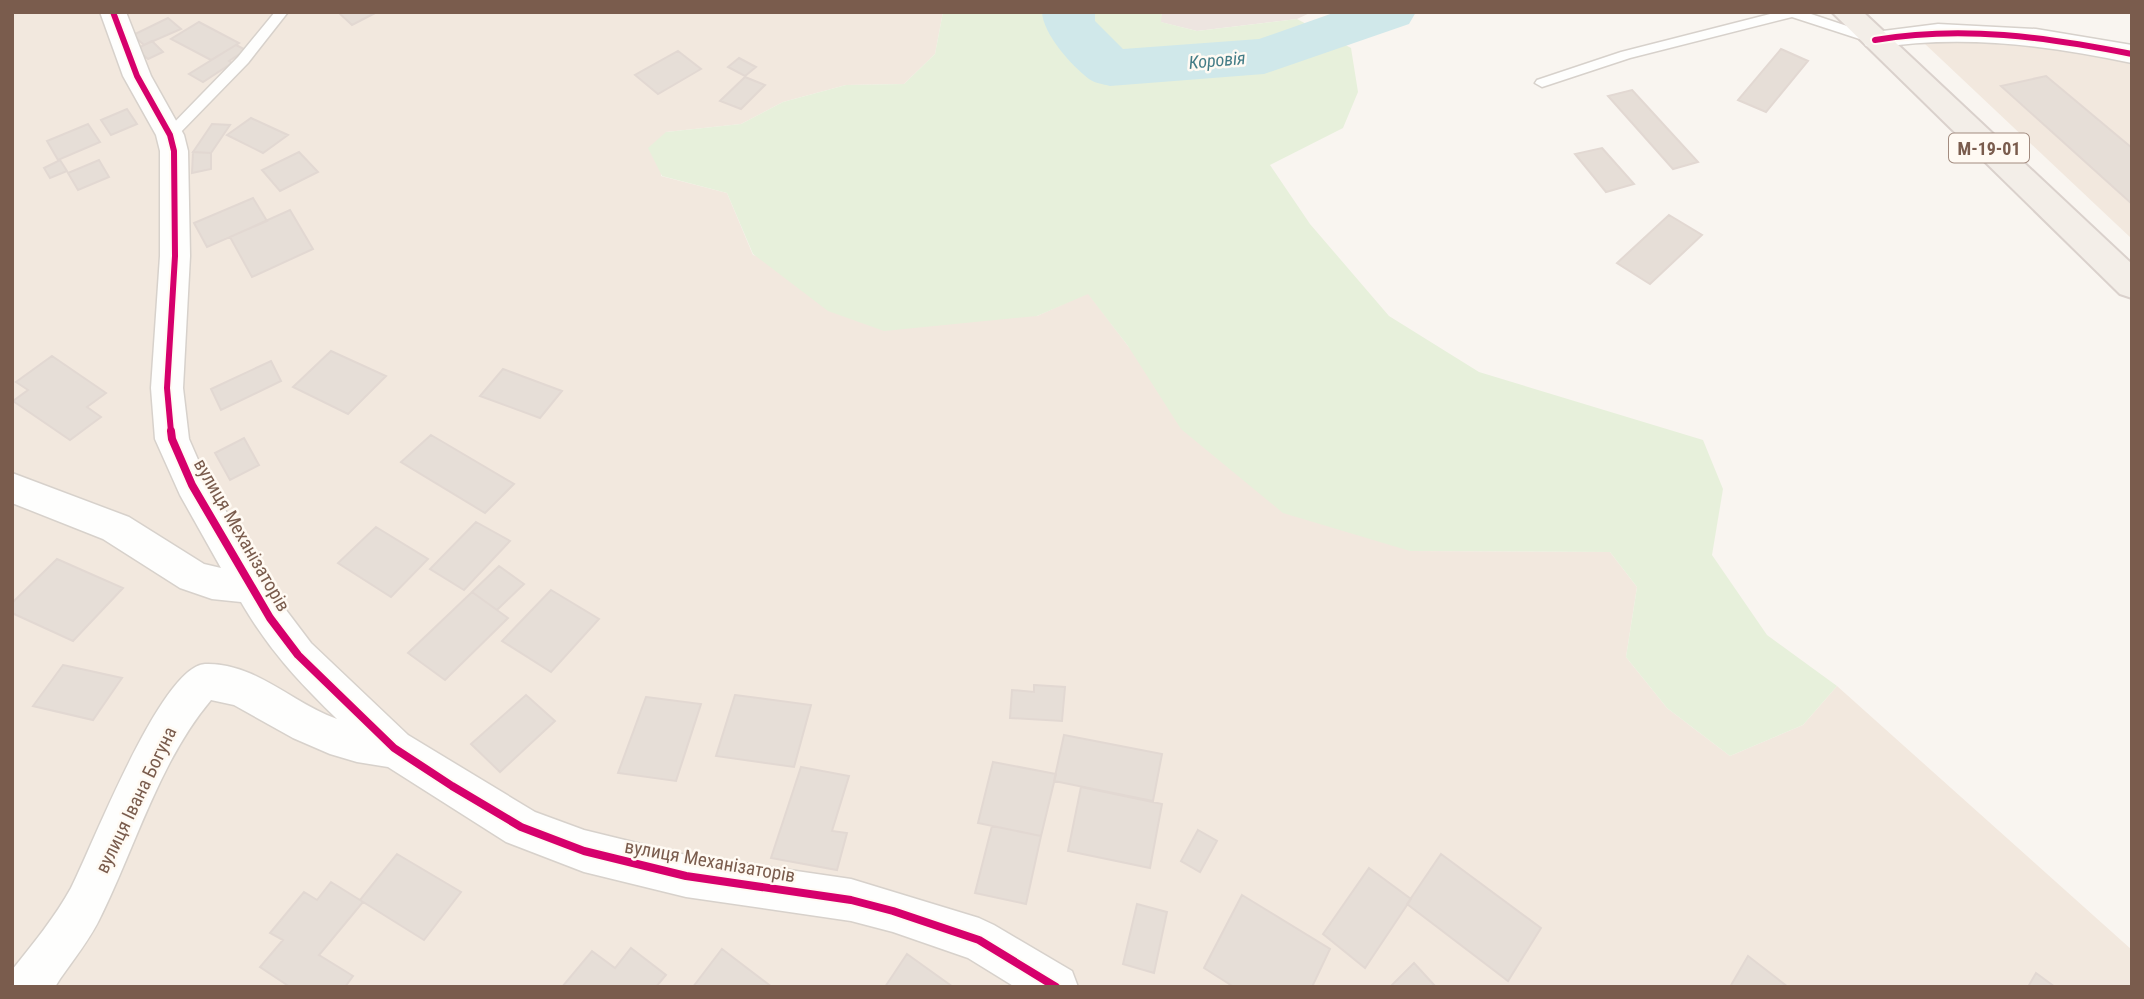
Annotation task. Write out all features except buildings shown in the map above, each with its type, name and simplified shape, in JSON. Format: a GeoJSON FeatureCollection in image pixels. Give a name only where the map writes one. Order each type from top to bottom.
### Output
{"type":"FeatureCollection","features":[{"type":"Feature","properties":{"kind":"main road","name":"М-19-01"},"geometry":{"type":"LineString","coordinates":[[1846,12],[2132,285]]}},
{"type":"Feature","properties":{"kind":"street","name":"вулиця Механізаторів"},"geometry":{"type":"LineString","coordinates":[[113,12],[138,76],[170,135],[175,164],[175,224],[167,388],[172,439],[188,475],[249,587],[298,655],[394,748],[521,827],[584,851],[686,876],[851,900],[893,911],[979,940],[1056,987]]}},
{"type":"Feature","properties":{"kind":"street"},"geometry":{"type":"LineString","coordinates":[[1875,40],[1909,33],[2021,36],[2132,54]]}},
{"type":"Feature","properties":{"kind":"street","name":"вулиця Механізаторів"},"geometry":{"type":"LineString","coordinates":[[12,488],[116,528],[193,577],[212,583],[249,587]]}},
{"type":"Feature","properties":{"kind":"street","name":"вулиця Івана Богуна"},"geometry":{"type":"LineString","coordinates":[[27,987],[85,904],[146,770],[184,703],[202,681],[214,681],[244,691],[320,732],[349,743],[394,748]]}},
{"type":"Feature","properties":{"kind":"lane"},"geometry":{"type":"LineString","coordinates":[[170,135],[243,60],[282,12]]}},
{"type":"Feature","properties":{"kind":"lane"},"geometry":{"type":"LineString","coordinates":[[1542,83],[1626,55],[1791,13],[1875,40]]}},
{"type":"Feature","properties":{"kind":"shaded area"},"geometry":{"type":"Polygon","coordinates":[[[12,12],[943,12],[935,54],[904,84],[846,85],[783,102],[741,124],[666,132],[661,176],[727,193],[753,255],[1037,316],[1088,293],[1128,346],[1410,551],[1610,552],[1637,587],[1626,657],[1667,708],[1730,756],[1803,725],[1837,686],[2132,950],[2132,987],[12,987],[12,12]]]}},
{"type":"Feature","properties":{"kind":"shaded area"},"geometry":{"type":"Polygon","coordinates":[[[1162,12],[1312,12],[1297,19],[1197,31],[1160,22],[1162,12]]]}},
{"type":"Feature","properties":{"kind":"shaded area"},"geometry":{"type":"Polygon","coordinates":[[[1972,42],[2043,46],[2132,60],[2132,239],[1924,43],[1972,42]]]}},
{"type":"Feature","properties":{"kind":"green space"},"geometry":{"type":"Polygon","coordinates":[[[943,12],[1162,12],[1161,22],[1197,31],[1297,19],[1351,48],[1358,92],[1343,128],[1270,165],[1310,224],[1389,316],[1479,372],[1703,440],[1723,489],[1712,555],[1767,635],[1837,686],[1803,725],[1730,756],[1667,708],[1626,657],[1637,587],[1610,552],[1410,551],[1283,513],[1181,429],[1128,346],[1088,294],[1037,316],[884,331],[828,311],[753,254],[727,193],[662,176],[648,148],[666,132],[741,124],[783,102],[846,85],[904,84],[935,54],[943,12]]]}},
{"type":"Feature","properties":{"kind":"waterway","name":"Коровія"},"geometry":{"type":"LineString","coordinates":[[1068,12],[1069,25],[1110,68],[1264,56],[1390,12]]}},
{"type":"Feature","properties":{"kind":"cycle path"},"geometry":{"type":"LineString","coordinates":[[113,12],[137,76],[170,135],[174,151],[175,256],[167,388],[172,439],[192,485],[270,618],[298,655],[394,748],[521,827],[584,851],[686,876],[851,900],[893,911],[979,940],[1056,987]]}},
{"type":"Feature","properties":{"kind":"cycle path"},"geometry":{"type":"LineString","coordinates":[[1875,40],[1938,32],[1971,32],[2036,37],[2132,54]]}}]}
